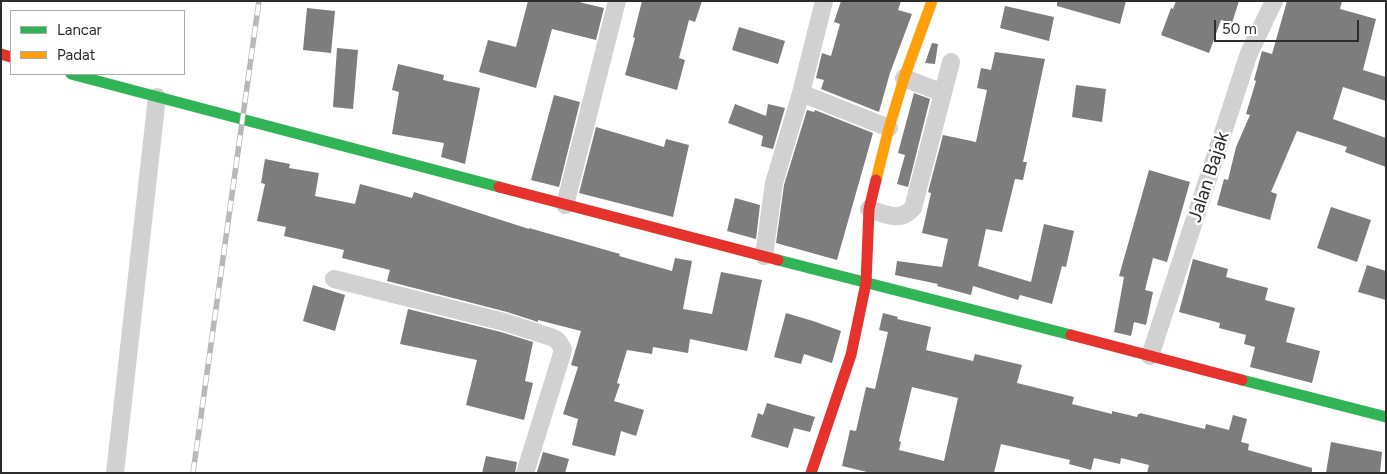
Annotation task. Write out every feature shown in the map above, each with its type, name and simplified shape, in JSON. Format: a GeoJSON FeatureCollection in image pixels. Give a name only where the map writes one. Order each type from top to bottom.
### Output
{"type":"FeatureCollection","features":[{"type":"Feature","properties":{"kind":"street"},"geometry":{"type":"LineString","coordinates":[[565,204],[617,1]]}},
{"type":"Feature","properties":{"kind":"street"},"geometry":{"type":"LineString","coordinates":[[764,256],[774,183],[801,93],[824,1]]}},
{"type":"Feature","properties":{"kind":"street"},"geometry":{"type":"LineString","coordinates":[[811,473],[851,355],[866,283],[869,209],[889,128],[904,78],[932,1]]}},
{"type":"Feature","properties":{"kind":"street","name":"Jalan Bajak"},"geometry":{"type":"LineString","coordinates":[[1150,356],[1250,53],[1274,1]]}},
{"type":"Feature","properties":{"kind":"street"},"geometry":{"type":"LineString","coordinates":[[869,209],[901,217],[908,214],[913,208],[952,62]]}},
{"type":"Feature","properties":{"kind":"street"},"geometry":{"type":"LineString","coordinates":[[75,75],[866,283],[1386,417]]}},
{"type":"Feature","properties":{"kind":"street"},"geometry":{"type":"LineString","coordinates":[[904,78],[943,93]]}},
{"type":"Feature","properties":{"kind":"street"},"geometry":{"type":"LineString","coordinates":[[801,93],[889,128]]}},
{"type":"Feature","properties":{"kind":"street"},"geometry":{"type":"LineString","coordinates":[[114,473],[157,97]]}},
{"type":"Feature","properties":{"kind":"street"},"geometry":{"type":"LineString","coordinates":[[334,279],[504,322],[557,340],[563,349],[562,357],[526,473]]}},
{"type":"Feature","properties":{"kind":"building"},"geometry":{"type":"Polygon","coordinates":[[[528,1],[575,1],[604,8],[596,40],[552,29],[536,88],[479,72],[488,40],[516,47],[528,1]]]}},
{"type":"Feature","properties":{"kind":"building"},"geometry":{"type":"Polygon","coordinates":[[[642,1],[702,1],[695,22],[689,20],[679,58],[685,60],[677,90],[625,75],[642,1]]]}},
{"type":"Feature","properties":{"kind":"building"},"geometry":{"type":"Polygon","coordinates":[[[841,1],[901,1],[898,10],[912,14],[890,73],[879,112],[821,89],[824,80],[816,78],[822,53],[831,56],[840,24],[834,22],[841,1]]]}},
{"type":"Feature","properties":{"kind":"building"},"geometry":{"type":"Polygon","coordinates":[[[1057,1],[1126,1],[1120,24],[1057,6],[1057,1]]]}},
{"type":"Feature","properties":{"kind":"building"},"geometry":{"type":"Polygon","coordinates":[[[1176,1],[1239,1],[1232,23],[1221,20],[1209,53],[1161,35],[1171,8],[1173,9],[1176,1]]]}},
{"type":"Feature","properties":{"kind":"building"},"geometry":{"type":"Polygon","coordinates":[[[1287,1],[1342,1],[1340,9],[1376,19],[1363,70],[1386,77],[1386,101],[1343,87],[1333,119],[1386,138],[1386,167],[1345,152],[1347,147],[1297,131],[1271,192],[1277,194],[1270,220],[1217,205],[1224,179],[1228,180],[1236,147],[1250,115],[1246,114],[1256,81],[1254,80],[1262,51],[1272,54],[1287,1]]]}},
{"type":"Feature","properties":{"kind":"building"},"geometry":{"type":"Polygon","coordinates":[[[1005,6],[1054,17],[1049,41],[1000,28],[1005,6]]]}},
{"type":"Feature","properties":{"kind":"building"},"geometry":{"type":"Polygon","coordinates":[[[307,8],[335,11],[331,53],[303,50],[307,8]]]}},
{"type":"Feature","properties":{"kind":"building"},"geometry":{"type":"Polygon","coordinates":[[[739,27],[785,41],[778,64],[732,50],[739,27]]]}},
{"type":"Feature","properties":{"kind":"building"},"geometry":{"type":"Polygon","coordinates":[[[932,43],[938,44],[935,64],[925,63],[932,43]]]}},
{"type":"Feature","properties":{"kind":"building"},"geometry":{"type":"Polygon","coordinates":[[[337,48],[358,50],[353,109],[333,107],[337,48]]]}},
{"type":"Feature","properties":{"kind":"building"},"geometry":{"type":"Polygon","coordinates":[[[995,52],[1045,59],[1023,162],[1027,162],[1023,180],[1015,179],[1002,232],[986,229],[978,266],[1031,282],[1044,224],[1074,231],[1066,267],[1062,266],[1052,304],[1020,295],[1018,300],[973,286],[971,295],[937,286],[938,284],[895,275],[897,261],[942,267],[948,239],[922,233],[931,193],[928,192],[943,135],[976,142],[987,90],[977,88],[981,68],[991,70],[995,52]]]}},
{"type":"Feature","properties":{"kind":"building"},"geometry":{"type":"Polygon","coordinates":[[[398,64],[444,75],[443,80],[480,88],[465,164],[441,157],[444,143],[392,134],[399,92],[392,90],[398,64]]]}},
{"type":"Feature","properties":{"kind":"building"},"geometry":{"type":"Polygon","coordinates":[[[1076,85],[1106,89],[1102,122],[1072,117],[1076,85]]]}},
{"type":"Feature","properties":{"kind":"building"},"geometry":{"type":"Polygon","coordinates":[[[914,93],[930,99],[908,187],[897,184],[905,155],[898,153],[914,93]]]}},
{"type":"Feature","properties":{"kind":"building"},"geometry":{"type":"Polygon","coordinates":[[[554,95],[580,102],[559,187],[531,180],[554,95]]]}},
{"type":"Feature","properties":{"kind":"building"},"geometry":{"type":"Polygon","coordinates":[[[735,104],[766,116],[768,104],[785,108],[773,149],[761,146],[763,136],[728,123],[735,104]]]}},
{"type":"Feature","properties":{"kind":"building"},"geometry":{"type":"Polygon","coordinates":[[[807,110],[814,112],[815,110],[873,133],[837,260],[776,243],[784,185],[807,110]]]}},
{"type":"Feature","properties":{"kind":"building"},"geometry":{"type":"Polygon","coordinates":[[[596,127],[664,147],[666,139],[689,145],[673,217],[579,193],[596,127]]]}},
{"type":"Feature","properties":{"kind":"building"},"geometry":{"type":"Polygon","coordinates":[[[265,159],[290,164],[289,168],[319,173],[315,196],[355,204],[360,184],[412,198],[414,192],[529,229],[620,254],[619,256],[672,271],[675,258],[692,261],[683,309],[712,314],[721,272],[762,280],[747,351],[690,339],[688,353],[653,347],[652,354],[627,350],[617,383],[620,384],[614,401],[644,410],[636,436],[621,431],[615,456],[572,445],[578,419],[563,414],[578,367],[571,365],[581,331],[538,320],[538,322],[507,312],[387,281],[390,270],[342,258],[344,250],[284,236],[286,227],[257,221],[265,184],[261,183],[265,159]]]}},
{"type":"Feature","properties":{"kind":"building"},"geometry":{"type":"Polygon","coordinates":[[[1149,170],[1190,182],[1167,262],[1153,258],[1145,290],[1153,292],[1146,325],[1134,322],[1131,336],[1114,332],[1124,277],[1119,276],[1149,170]]]}},
{"type":"Feature","properties":{"kind":"building"},"geometry":{"type":"Polygon","coordinates":[[[735,198],[760,205],[756,239],[727,231],[735,198]]]}},
{"type":"Feature","properties":{"kind":"building"},"geometry":{"type":"Polygon","coordinates":[[[1331,207],[1371,220],[1357,262],[1317,248],[1331,207]]]}},
{"type":"Feature","properties":{"kind":"building"},"geometry":{"type":"Polygon","coordinates":[[[1193,259],[1228,269],[1226,277],[1268,288],[1265,300],[1295,308],[1286,342],[1320,351],[1312,383],[1250,367],[1255,347],[1244,344],[1246,335],[1219,328],[1220,323],[1179,312],[1193,259]]]}},
{"type":"Feature","properties":{"kind":"building"},"geometry":{"type":"Polygon","coordinates":[[[1367,265],[1386,271],[1386,300],[1358,292],[1367,265]]]}},
{"type":"Feature","properties":{"kind":"building"},"geometry":{"type":"Polygon","coordinates":[[[313,285],[345,295],[335,331],[303,321],[313,285]]]}},
{"type":"Feature","properties":{"kind":"building"},"geometry":{"type":"Polygon","coordinates":[[[408,309],[501,332],[533,342],[525,381],[533,383],[524,420],[466,405],[477,360],[400,344],[408,309]]]}},
{"type":"Feature","properties":{"kind":"building"},"geometry":{"type":"Polygon","coordinates":[[[786,313],[841,331],[832,363],[804,354],[801,364],[774,357],[786,313]]]}},
{"type":"Feature","properties":{"kind":"building"},"geometry":{"type":"Polygon","coordinates":[[[883,313],[898,317],[897,319],[931,327],[926,350],[973,361],[975,354],[1022,365],[1017,383],[1074,397],[1072,404],[1112,414],[1112,411],[1137,417],[1140,413],[1205,429],[1206,424],[1229,430],[1233,415],[1247,419],[1241,442],[1249,444],[1248,450],[1312,468],[1312,473],[1147,473],[1149,465],[1121,458],[1120,464],[1094,458],[1091,470],[1069,464],[1070,460],[1001,444],[994,473],[871,473],[842,466],[850,430],[856,431],[866,387],[875,389],[888,332],[879,330],[883,313]],[[912,387],[899,441],[901,442],[899,450],[944,461],[958,398],[912,387]]]}},
{"type":"Feature","properties":{"kind":"building"},"geometry":{"type":"Polygon","coordinates":[[[767,403],[815,417],[810,432],[794,428],[788,448],[751,437],[758,413],[763,415],[767,403]]]}},
{"type":"Feature","properties":{"kind":"building"},"geometry":{"type":"Polygon","coordinates":[[[1331,442],[1382,452],[1380,473],[1326,473],[1331,442]]]}},
{"type":"Feature","properties":{"kind":"building"},"geometry":{"type":"Polygon","coordinates":[[[543,452],[569,459],[565,473],[537,472],[543,452]]]}},
{"type":"Feature","properties":{"kind":"building"},"geometry":{"type":"Polygon","coordinates":[[[486,456],[517,462],[515,473],[482,473],[486,456]]]}},
{"type":"Feature","properties":{"kind":"railway"},"geometry":{"type":"LineString","coordinates":[[193,473],[259,1]]}},
{"type":"Feature","properties":{"kind":"traffic: fast"},"geometry":{"type":"LineString","coordinates":[[75,75],[499,187]]}},
{"type":"Feature","properties":{"kind":"traffic: fast"},"geometry":{"type":"LineString","coordinates":[[778,260],[1071,335]]}},
{"type":"Feature","properties":{"kind":"traffic: fast"},"geometry":{"type":"LineString","coordinates":[[1242,380],[1386,417]]}},
{"type":"Feature","properties":{"kind":"traffic: slow"},"geometry":{"type":"LineString","coordinates":[[876,180],[904,78],[932,1]]}},
{"type":"Feature","properties":{"kind":"traffic: jam"},"geometry":{"type":"LineString","coordinates":[[1,54],[10,57]]}},
{"type":"Feature","properties":{"kind":"traffic: jam"},"geometry":{"type":"LineString","coordinates":[[811,473],[851,355],[866,283],[869,209],[876,180]]}},
{"type":"Feature","properties":{"kind":"traffic: jam"},"geometry":{"type":"LineString","coordinates":[[499,187],[778,260]]}},
{"type":"Feature","properties":{"kind":"traffic: jam"},"geometry":{"type":"LineString","coordinates":[[1071,335],[1242,380]]}}]}
